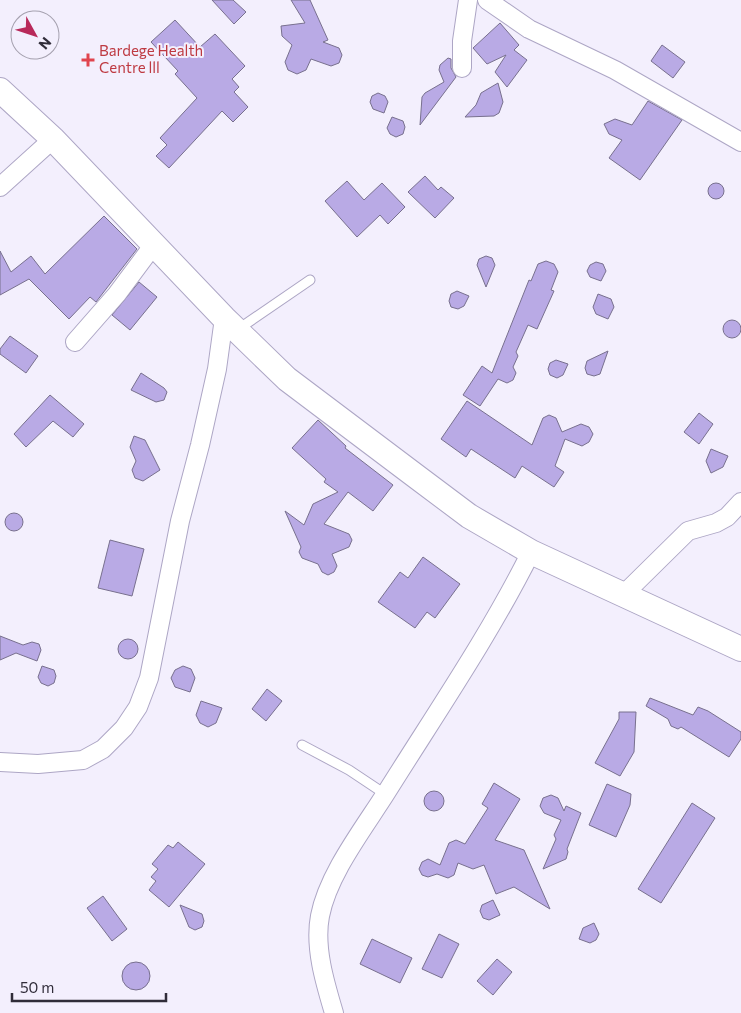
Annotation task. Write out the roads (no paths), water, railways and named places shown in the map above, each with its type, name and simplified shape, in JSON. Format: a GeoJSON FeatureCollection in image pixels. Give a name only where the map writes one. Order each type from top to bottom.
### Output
{"type":"FeatureCollection","features":[{"type":"Feature","properties":{"kind":"street"},"geometry":{"type":"LineString","coordinates":[[462,68],[462,41],[468,0]]}},
{"type":"Feature","properties":{"kind":"street"},"geometry":{"type":"LineString","coordinates":[[486,0],[506,16],[528,29],[615,70],[741,142]]}},
{"type":"Feature","properties":{"kind":"street"},"geometry":{"type":"LineString","coordinates":[[0,90],[53,138],[156,243],[231,324],[288,379],[416,477],[469,516],[531,552],[622,596],[741,648]]}},
{"type":"Feature","properties":{"kind":"street"},"geometry":{"type":"LineString","coordinates":[[0,187],[53,138]]}},
{"type":"Feature","properties":{"kind":"street"},"geometry":{"type":"LineString","coordinates":[[75,342],[156,243]]}},
{"type":"Feature","properties":{"kind":"street"},"geometry":{"type":"LineString","coordinates":[[0,762],[62,763],[83,760],[104,749],[124,728],[138,707],[150,670],[180,521],[200,445],[216,369],[231,324]]}},
{"type":"Feature","properties":{"kind":"street"},"geometry":{"type":"LineString","coordinates":[[622,596],[688,531],[716,523],[728,517],[741,502]]}},
{"type":"Feature","properties":{"kind":"street"},"geometry":{"type":"LineString","coordinates":[[334,1013],[326,986],[320,947],[320,916],[332,882],[385,794],[508,600],[531,552]]}},
{"type":"Feature","properties":{"kind":"lane"},"geometry":{"type":"LineString","coordinates":[[231,324],[310,280]]}},
{"type":"Feature","properties":{"kind":"lane"},"geometry":{"type":"LineString","coordinates":[[302,745],[349,770],[385,794]]}},
{"type":"Feature","properties":{"kind":"place","name":"Bardege Health Centre lll"},"geometry":{"type":"Point","coordinates":[88,60]}}]}
